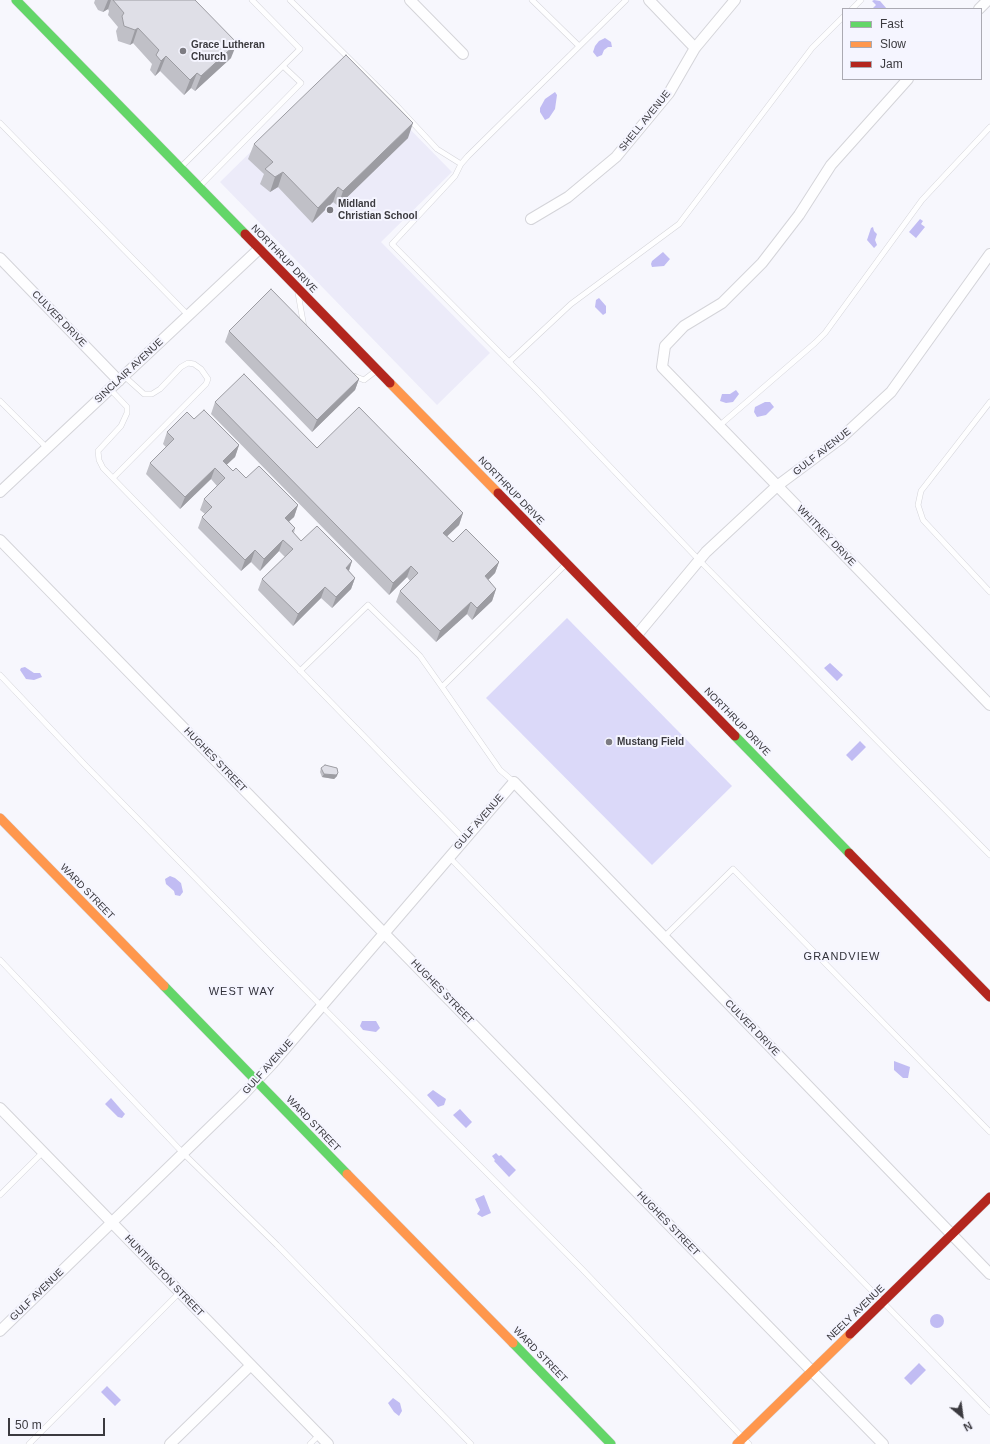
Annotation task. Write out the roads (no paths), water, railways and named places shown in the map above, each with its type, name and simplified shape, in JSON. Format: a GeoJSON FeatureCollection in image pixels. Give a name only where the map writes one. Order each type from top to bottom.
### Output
{"type":"FeatureCollection","features":[{"type":"Feature","properties":{"kind":"street","name":"NORTHRUP DRIVE"},"geometry":{"type":"LineString","coordinates":[[16,0],[990,997]]}},
{"type":"Feature","properties":{"kind":"street"},"geometry":{"type":"LineString","coordinates":[[410,0],[463,54]]}},
{"type":"Feature","properties":{"kind":"street"},"geometry":{"type":"LineString","coordinates":[[649,0],[696,48]]}},
{"type":"Feature","properties":{"kind":"street","name":"SHELL AVENUE"},"geometry":{"type":"LineString","coordinates":[[531,219],[568,197],[616,157],[669,92],[696,48],[735,0]]}},
{"type":"Feature","properties":{"kind":"street"},"geometry":{"type":"LineString","coordinates":[[980,8],[988,0]]}},
{"type":"Feature","properties":{"kind":"street","name":"WHITNEY DRIVE"},"geometry":{"type":"LineString","coordinates":[[907,80],[830,165],[800,216],[762,263],[722,303],[684,326],[665,346],[662,366],[990,705]]}},
{"type":"Feature","properties":{"kind":"street","name":"SINCLAIR AVENUE"},"geometry":{"type":"LineString","coordinates":[[0,492],[259,249]]}},
{"type":"Feature","properties":{"kind":"street","name":"GULF AVENUE"},"geometry":{"type":"LineString","coordinates":[[637,635],[699,560],[777,486],[840,439],[891,392],[990,254]]}},
{"type":"Feature","properties":{"kind":"street","name":"CULVER DRIVE"},"geometry":{"type":"LineString","coordinates":[[0,258],[121,378]]}},
{"type":"Feature","properties":{"kind":"street","name":"HUGHES STREET"},"geometry":{"type":"LineString","coordinates":[[0,540],[883,1444]]}},
{"type":"Feature","properties":{"kind":"street","name":"GULF AVENUE"},"geometry":{"type":"LineString","coordinates":[[0,1332],[256,1081],[514,782]]}},
{"type":"Feature","properties":{"kind":"street","name":"CULVER DRIVE"},"geometry":{"type":"LineString","coordinates":[[514,782],[990,1274]]}},
{"type":"Feature","properties":{"kind":"street","name":"WARD STREET"},"geometry":{"type":"LineString","coordinates":[[0,818],[611,1444]]}},
{"type":"Feature","properties":{"kind":"street","name":"HUNTINGTON STREET"},"geometry":{"type":"LineString","coordinates":[[0,1108],[328,1444]]}},
{"type":"Feature","properties":{"kind":"street","name":"NEELY AVENUE"},"geometry":{"type":"LineString","coordinates":[[743,1442],[812,1371],[990,1197]]}},
{"type":"Feature","properties":{"kind":"street"},"geometry":{"type":"LineString","coordinates":[[170,1444],[251,1365]]}},
{"type":"Feature","properties":{"kind":"lane"},"geometry":{"type":"LineString","coordinates":[[180,168],[300,49],[252,0]]}},
{"type":"Feature","properties":{"kind":"lane"},"geometry":{"type":"LineString","coordinates":[[290,0],[397,106],[437,149],[461,164]]}},
{"type":"Feature","properties":{"kind":"lane"},"geometry":{"type":"LineString","coordinates":[[532,0],[579,46]]}},
{"type":"Feature","properties":{"kind":"lane"},"geometry":{"type":"LineString","coordinates":[[626,0],[461,164],[455,176],[392,244],[509,362],[699,560],[990,854]]}},
{"type":"Feature","properties":{"kind":"lane"},"geometry":{"type":"LineString","coordinates":[[853,8],[861,0]]}},
{"type":"Feature","properties":{"kind":"lane"},"geometry":{"type":"LineString","coordinates":[[509,362],[571,304],[678,224],[812,48],[842,19]]}},
{"type":"Feature","properties":{"kind":"lane"},"geometry":{"type":"LineString","coordinates":[[199,188],[301,83],[283,66]]}},
{"type":"Feature","properties":{"kind":"lane"},"geometry":{"type":"LineString","coordinates":[[0,123],[188,315]]}},
{"type":"Feature","properties":{"kind":"lane"},"geometry":{"type":"LineString","coordinates":[[719,426],[815,343],[825,332],[922,200],[990,127]]}},
{"type":"Feature","properties":{"kind":"lane"},"geometry":{"type":"LineString","coordinates":[[297,288],[304,327],[310,332]]}},
{"type":"Feature","properties":{"kind":"lane"},"geometry":{"type":"LineString","coordinates":[[113,478],[206,384],[208,379],[201,369],[194,364],[188,363],[181,367],[160,389],[152,394],[144,394],[121,378]]}},
{"type":"Feature","properties":{"kind":"lane"},"geometry":{"type":"LineString","coordinates":[[351,373],[356,378],[364,380],[378,370]]}},
{"type":"Feature","properties":{"kind":"lane"},"geometry":{"type":"LineString","coordinates":[[110,389],[127,407],[127,413],[123,422],[103,445],[98,455],[102,468],[464,839]]}},
{"type":"Feature","properties":{"kind":"lane"},"geometry":{"type":"LineString","coordinates":[[0,401],[46,448]]}},
{"type":"Feature","properties":{"kind":"lane"},"geometry":{"type":"LineString","coordinates":[[990,402],[921,491],[918,505],[923,520],[990,592]]}},
{"type":"Feature","properties":{"kind":"lane"},"geometry":{"type":"LineString","coordinates":[[442,687],[567,564]]}},
{"type":"Feature","properties":{"kind":"lane"},"geometry":{"type":"LineString","coordinates":[[300,671],[368,605],[420,656],[500,770],[514,782]]}},
{"type":"Feature","properties":{"kind":"lane"},"geometry":{"type":"LineString","coordinates":[[0,675],[86,766],[582,1268],[743,1442]]}},
{"type":"Feature","properties":{"kind":"lane"},"geometry":{"type":"LineString","coordinates":[[449,857],[990,1412]]}},
{"type":"Feature","properties":{"kind":"lane"},"geometry":{"type":"LineString","coordinates":[[664,937],[733,870],[990,1132]]}},
{"type":"Feature","properties":{"kind":"lane"},"geometry":{"type":"LineString","coordinates":[[0,960],[183,1153],[277,1245],[471,1444]]}},
{"type":"Feature","properties":{"kind":"lane"},"geometry":{"type":"LineString","coordinates":[[0,1195],[43,1152]]}},
{"type":"Feature","properties":{"kind":"lane"},"geometry":{"type":"LineString","coordinates":[[29,1444],[180,1292]]}},
{"type":"Feature","properties":{"kind":"lane"},"geometry":{"type":"LineString","coordinates":[[310,1444],[319,1435]]}},
{"type":"Feature","properties":{"kind":"place","name":"Grace Lutheran Church"},"geometry":{"type":"Point","coordinates":[183,51]}},
{"type":"Feature","properties":{"kind":"place","name":"Midland Christian School"},"geometry":{"type":"Point","coordinates":[330,210]}},
{"type":"Feature","properties":{"kind":"place","name":"Mustang Field"},"geometry":{"type":"Point","coordinates":[609,742]}},
{"type":"Feature","properties":{"kind":"district","name":"GRANDVIEW"},"geometry":{"type":"Point","coordinates":[842,957]}},
{"type":"Feature","properties":{"kind":"district","name":"WEST WAY"},"geometry":{"type":"Point","coordinates":[242,992]}}]}
